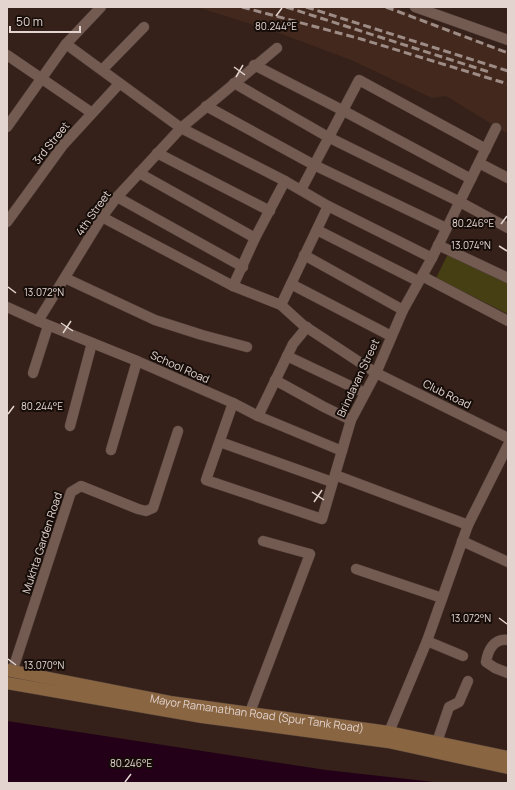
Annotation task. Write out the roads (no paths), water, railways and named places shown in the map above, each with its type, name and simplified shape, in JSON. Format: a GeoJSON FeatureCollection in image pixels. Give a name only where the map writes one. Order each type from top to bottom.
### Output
{"type":"FeatureCollection","features":[{"type":"Feature","properties":{"kind":"main road","name":"Mayor Ramanathan Road (Spur Tank Road)"},"geometry":{"type":"LineString","coordinates":[[10,671],[170,702],[250,712],[388,737],[508,768]]}},
{"type":"Feature","properties":{"kind":"main road","name":"Mayor Ramanathan Road (Spur Tank Road)"},"geometry":{"type":"LineString","coordinates":[[7,683],[202,717],[437,742],[508,758]]}},
{"type":"Feature","properties":{"kind":"street"},"geometry":{"type":"LineString","coordinates":[[7,127],[66,44],[101,7]]}},
{"type":"Feature","properties":{"kind":"street"},"geometry":{"type":"LineString","coordinates":[[415,7],[508,40]]}},
{"type":"Feature","properties":{"kind":"street"},"geometry":{"type":"LineString","coordinates":[[102,70],[144,27]]}},
{"type":"Feature","properties":{"kind":"street"},"geometry":{"type":"LineString","coordinates":[[66,44],[181,128],[285,181],[328,206],[432,258]]}},
{"type":"Feature","properties":{"kind":"street","name":"4th Street"},"geometry":{"type":"LineString","coordinates":[[38,321],[102,217],[117,197],[181,128],[254,65],[277,48]]}},
{"type":"Feature","properties":{"kind":"street"},"geometry":{"type":"LineString","coordinates":[[7,55],[92,113]]}},
{"type":"Feature","properties":{"kind":"street"},"geometry":{"type":"LineString","coordinates":[[254,65],[471,179]]}},
{"type":"Feature","properties":{"kind":"street"},"geometry":{"type":"LineString","coordinates":[[301,190],[359,80],[486,149]]}},
{"type":"Feature","properties":{"kind":"street"},"geometry":{"type":"LineString","coordinates":[[234,83],[328,137],[460,202],[508,228]]}},
{"type":"Feature","properties":{"kind":"street","name":"3rd Street"},"geometry":{"type":"LineString","coordinates":[[7,222],[63,145],[119,84]]}},
{"type":"Feature","properties":{"kind":"street"},"geometry":{"type":"LineString","coordinates":[[206,106],[314,165],[446,228]]}},
{"type":"Feature","properties":{"kind":"street","name":"Brindavan Street"},"geometry":{"type":"LineString","coordinates":[[220,442],[206,480],[322,519],[351,420],[376,372],[403,310],[432,258],[496,128]]}},
{"type":"Feature","properties":{"kind":"street"},"geometry":{"type":"LineString","coordinates":[[157,153],[270,211]]}},
{"type":"Feature","properties":{"kind":"street"},"geometry":{"type":"LineString","coordinates":[[479,163],[508,178]]}},
{"type":"Feature","properties":{"kind":"street"},"geometry":{"type":"LineString","coordinates":[[139,173],[255,238]]}},
{"type":"Feature","properties":{"kind":"street"},"geometry":{"type":"LineString","coordinates":[[233,286],[255,238],[285,181]]}},
{"type":"Feature","properties":{"kind":"street"},"geometry":{"type":"LineString","coordinates":[[117,197],[242,267]]}},
{"type":"Feature","properties":{"kind":"street"},"geometry":{"type":"LineString","coordinates":[[281,305],[328,206]]}},
{"type":"Feature","properties":{"kind":"street","name":"Club Road"},"geometry":{"type":"LineString","coordinates":[[102,217],[233,286],[281,305],[307,327],[376,372],[508,438]]}},
{"type":"Feature","properties":{"kind":"street"},"geometry":{"type":"LineString","coordinates":[[317,230],[508,321]]}},
{"type":"Feature","properties":{"kind":"street"},"geometry":{"type":"LineString","coordinates":[[438,245],[508,278]]}},
{"type":"Feature","properties":{"kind":"street"},"geometry":{"type":"LineString","coordinates":[[304,255],[403,310]]}},
{"type":"Feature","properties":{"kind":"street"},"geometry":{"type":"LineString","coordinates":[[65,278],[155,320],[247,347]]}},
{"type":"Feature","properties":{"kind":"street"},"geometry":{"type":"LineString","coordinates":[[291,284],[391,336]]}},
{"type":"Feature","properties":{"kind":"street","name":"School Road"},"geometry":{"type":"LineString","coordinates":[[7,308],[137,361],[233,403],[258,416],[342,450]]}},
{"type":"Feature","properties":{"kind":"street"},"geometry":{"type":"LineString","coordinates":[[33,372],[48,326]]}},
{"type":"Feature","properties":{"kind":"street"},"geometry":{"type":"LineString","coordinates":[[258,416],[293,344],[307,327]]}},
{"type":"Feature","properties":{"kind":"street"},"geometry":{"type":"LineString","coordinates":[[70,426],[92,343]]}},
{"type":"Feature","properties":{"kind":"street"},"geometry":{"type":"LineString","coordinates":[[287,356],[365,393]]}},
{"type":"Feature","properties":{"kind":"street"},"geometry":{"type":"LineString","coordinates":[[112,450],[137,361]]}},
{"type":"Feature","properties":{"kind":"street"},"geometry":{"type":"LineString","coordinates":[[275,380],[351,420]]}},
{"type":"Feature","properties":{"kind":"street"},"geometry":{"type":"LineString","coordinates":[[233,403],[220,442],[334,478],[468,525]]}},
{"type":"Feature","properties":{"kind":"street","name":"Mukhta Garden Road"},"geometry":{"type":"LineString","coordinates":[[10,671],[70,492],[81,486],[138,509],[146,511],[153,508],[178,430]]}},
{"type":"Feature","properties":{"kind":"street"},"geometry":{"type":"LineString","coordinates":[[388,737],[427,641],[468,525],[508,445]]}},
{"type":"Feature","properties":{"kind":"street"},"geometry":{"type":"LineString","coordinates":[[250,712],[310,554],[263,541]]}},
{"type":"Feature","properties":{"kind":"street"},"geometry":{"type":"LineString","coordinates":[[462,541],[508,562]]}},
{"type":"Feature","properties":{"kind":"street"},"geometry":{"type":"LineString","coordinates":[[356,569],[442,598]]}},
{"type":"Feature","properties":{"kind":"street"},"geometry":{"type":"LineString","coordinates":[[508,640],[498,641],[492,644],[486,662],[508,673]]}},
{"type":"Feature","properties":{"kind":"street"},"geometry":{"type":"LineString","coordinates":[[427,641],[463,656]]}},
{"type":"Feature","properties":{"kind":"street"},"geometry":{"type":"LineString","coordinates":[[437,742],[449,707],[459,702],[468,681]]}},
{"type":"Feature","properties":{"kind":"railway"},"geometry":{"type":"LineString","coordinates":[[242,7],[361,39],[508,84]]}},
{"type":"Feature","properties":{"kind":"railway"},"geometry":{"type":"LineString","coordinates":[[286,7],[489,72]]}},
{"type":"Feature","properties":{"kind":"railway"},"geometry":{"type":"LineString","coordinates":[[306,7],[508,71]]}},
{"type":"Feature","properties":{"kind":"railway"},"geometry":{"type":"LineString","coordinates":[[386,7],[508,53]]}}]}
